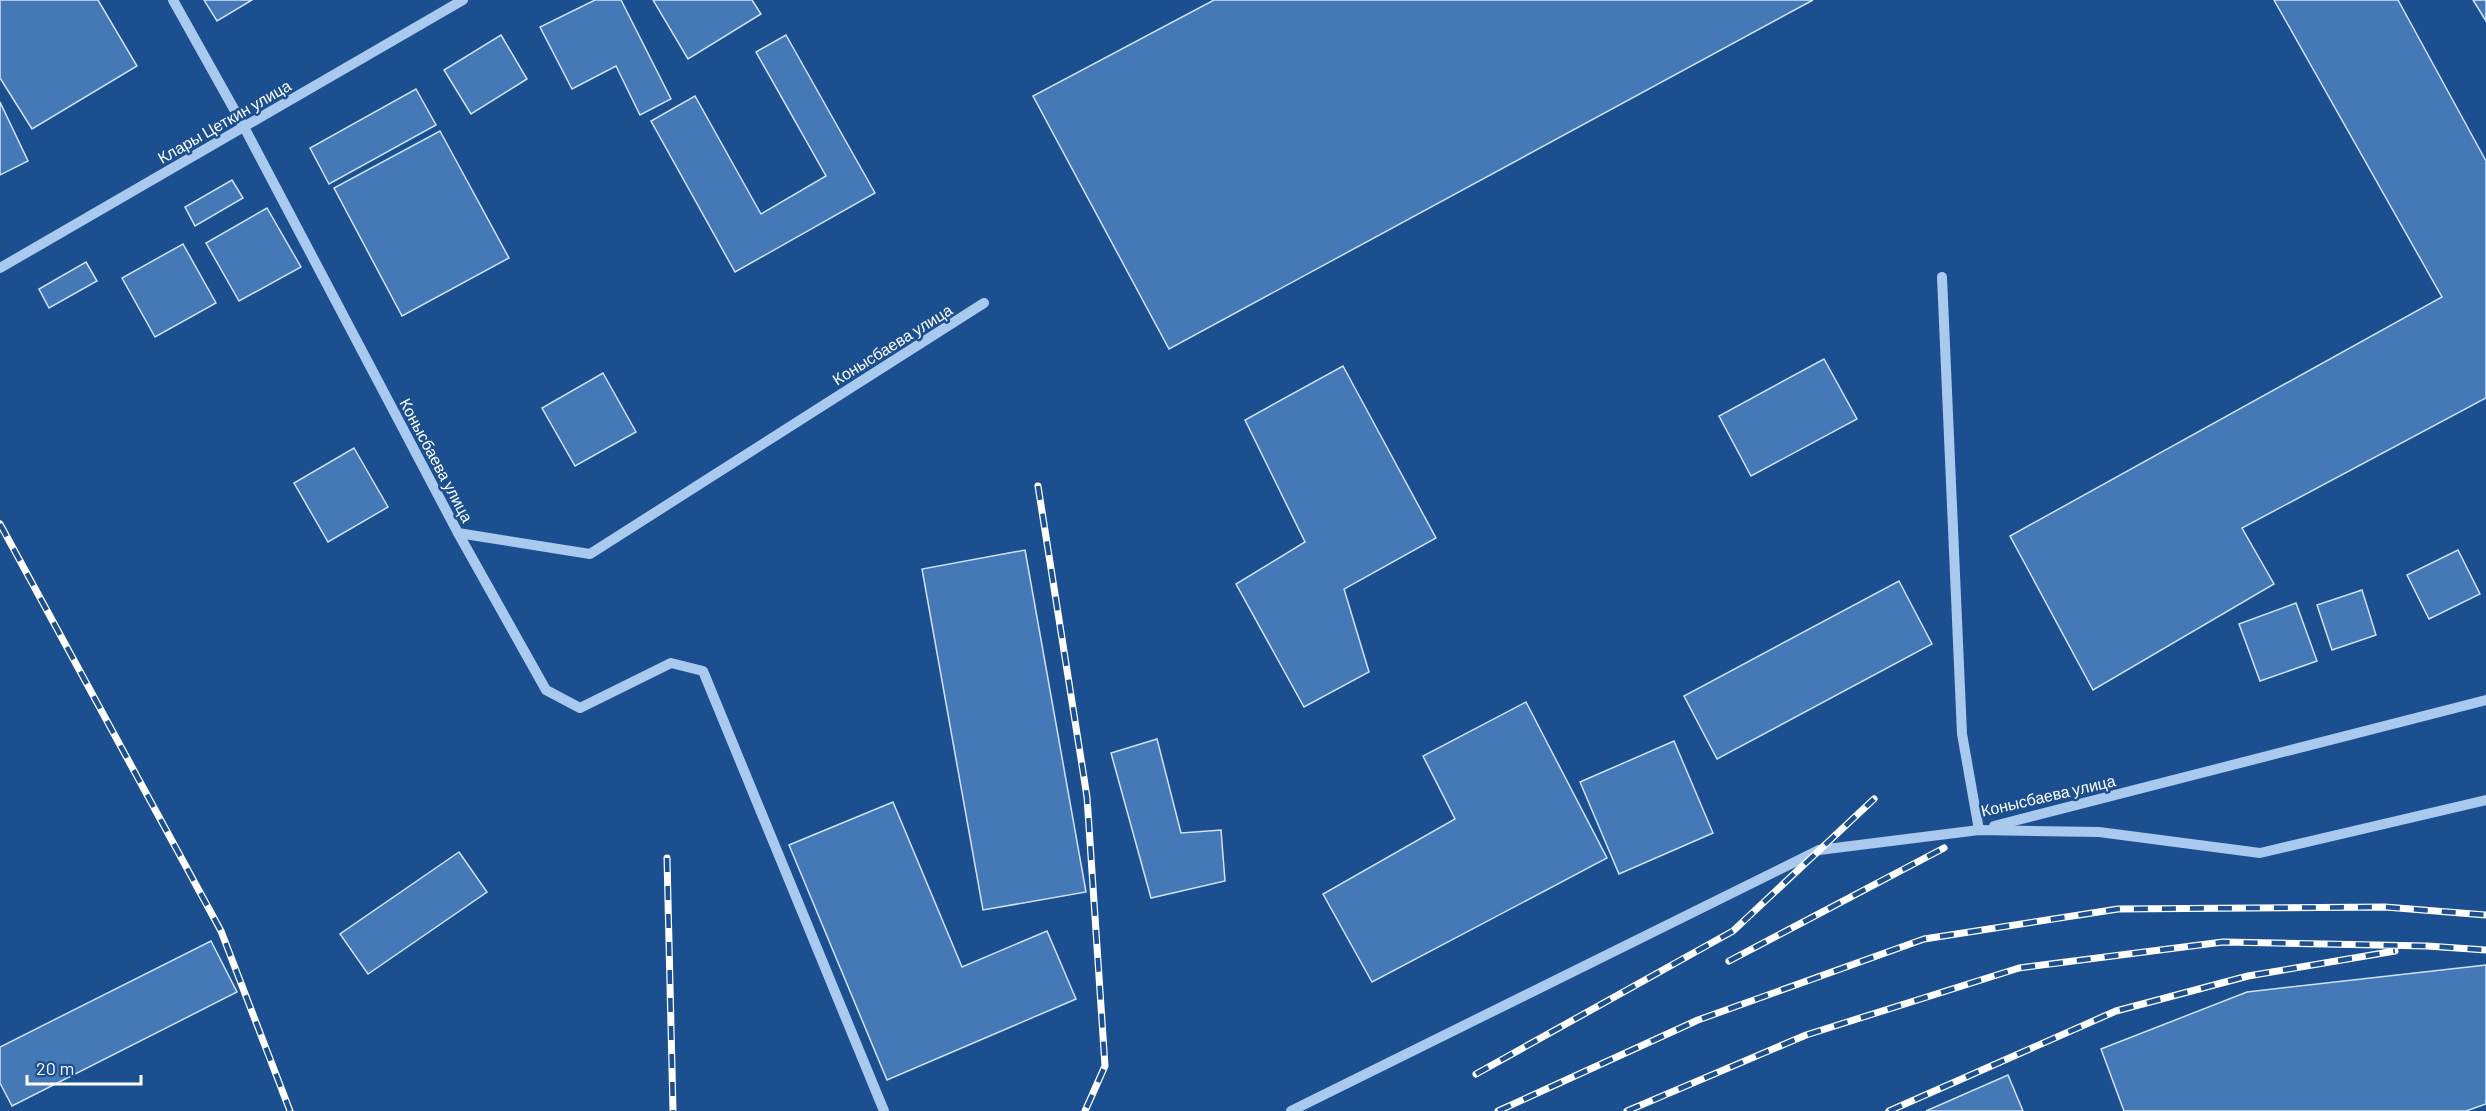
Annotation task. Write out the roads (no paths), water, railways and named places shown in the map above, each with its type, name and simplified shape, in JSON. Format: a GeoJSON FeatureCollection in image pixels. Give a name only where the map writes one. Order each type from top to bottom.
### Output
{"type":"FeatureCollection","features":[{"type":"Feature","properties":{"kind":"street","name":"Конысбаева улица"},"geometry":{"type":"LineString","coordinates":[[172,0],[244,127],[458,533],[590,554],[984,303]]}},
{"type":"Feature","properties":{"kind":"street","name":"Клары Цеткин улица"},"geometry":{"type":"LineString","coordinates":[[0,268],[463,0]]}},
{"type":"Feature","properties":{"kind":"street","name":"Конысбаева улица"},"geometry":{"type":"LineString","coordinates":[[1942,277],[1962,734],[1979,830],[2486,700]]}},
{"type":"Feature","properties":{"kind":"street"},"geometry":{"type":"LineString","coordinates":[[458,533],[546,690],[580,708],[671,663],[703,671],[884,1111]]}},
{"type":"Feature","properties":{"kind":"street"},"geometry":{"type":"LineString","coordinates":[[1291,1111],[1819,850],[1979,830],[2098,832],[2260,853],[2486,800]]}},
{"type":"Feature","properties":{"kind":"railway"},"geometry":{"type":"LineString","coordinates":[[1038,486],[1087,797],[1105,1066],[1085,1111]]}},
{"type":"Feature","properties":{"kind":"railway"},"geometry":{"type":"LineString","coordinates":[[0,524],[221,931],[290,1111]]}},
{"type":"Feature","properties":{"kind":"railway"},"geometry":{"type":"LineString","coordinates":[[1476,1074],[1733,931],[1874,799]]}},
{"type":"Feature","properties":{"kind":"railway"},"geometry":{"type":"LineString","coordinates":[[1729,961],[1944,848]]}},
{"type":"Feature","properties":{"kind":"railway"},"geometry":{"type":"LineString","coordinates":[[667,858],[673,1111]]}},
{"type":"Feature","properties":{"kind":"railway"},"geometry":{"type":"LineString","coordinates":[[1498,1111],[1698,1020],[1924,939],[2118,909],[2385,907],[2486,915]]}},
{"type":"Feature","properties":{"kind":"railway"},"geometry":{"type":"LineString","coordinates":[[1627,1111],[1806,1035],[2019,968],[2223,942],[2427,946],[2486,950]]}},
{"type":"Feature","properties":{"kind":"railway"},"geometry":{"type":"LineString","coordinates":[[1889,1111],[2116,1011],[2248,976],[2395,951]]}}]}
